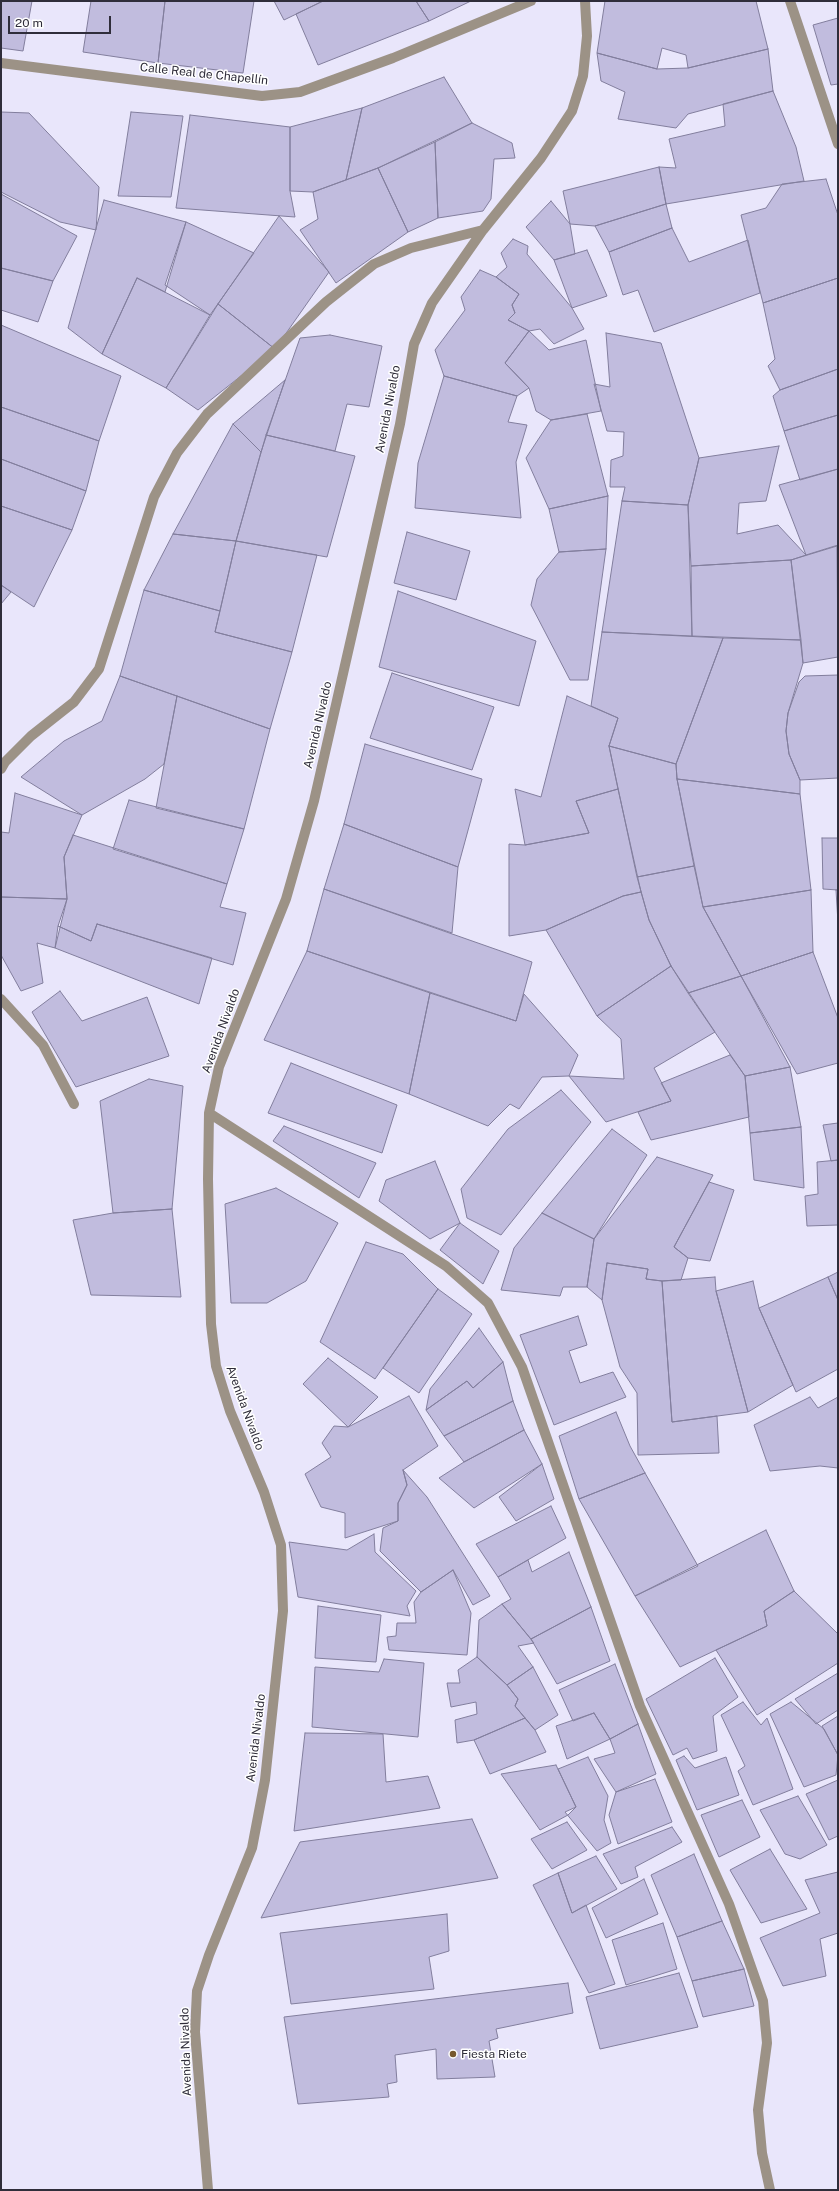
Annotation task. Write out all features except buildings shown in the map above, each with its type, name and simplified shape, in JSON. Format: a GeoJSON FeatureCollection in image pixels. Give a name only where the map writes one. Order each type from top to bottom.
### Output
{"type":"FeatureCollection","features":[{"type":"Feature","properties":{"kind":"street","name":"Calle Real de Chapellín"},"geometry":{"type":"LineString","coordinates":[[1,63],[262,96],[300,92],[379,64],[531,1]]}},
{"type":"Feature","properties":{"kind":"street","name":"Avenida Nivaldo"},"geometry":{"type":"LineString","coordinates":[[208,2190],[195,2032],[197,1991],[209,1955],[252,1848],[265,1780],[283,1611],[280,1545],[264,1492],[230,1411],[216,1366],[211,1316],[208,1179],[210,1113],[219,1066],[286,899],[314,801],[400,424],[414,344],[432,303],[483,230],[541,158],[572,111],[583,76],[587,36],[585,1]]}},
{"type":"Feature","properties":{"kind":"street"},"geometry":{"type":"LineString","coordinates":[[790,1],[838,144]]}},
{"type":"Feature","properties":{"kind":"street"},"geometry":{"type":"LineString","coordinates":[[1,769],[31,736],[74,702],[99,670],[154,497],[177,453],[207,414],[326,302],[374,264],[411,248],[483,230]]}},
{"type":"Feature","properties":{"kind":"street"},"geometry":{"type":"LineString","coordinates":[[1,999],[43,1045],[74,1104]]}},
{"type":"Feature","properties":{"kind":"street"},"geometry":{"type":"LineString","coordinates":[[210,1113],[446,1266],[488,1303],[522,1367],[640,1706],[729,1904],[763,2001],[767,2042],[758,2110],[762,2153],[770,2190]]}},
{"type":"Feature","properties":{"kind":"place","name":"Fiesta Riete"},"geometry":{"type":"Point","coordinates":[453,2054]}}]}
